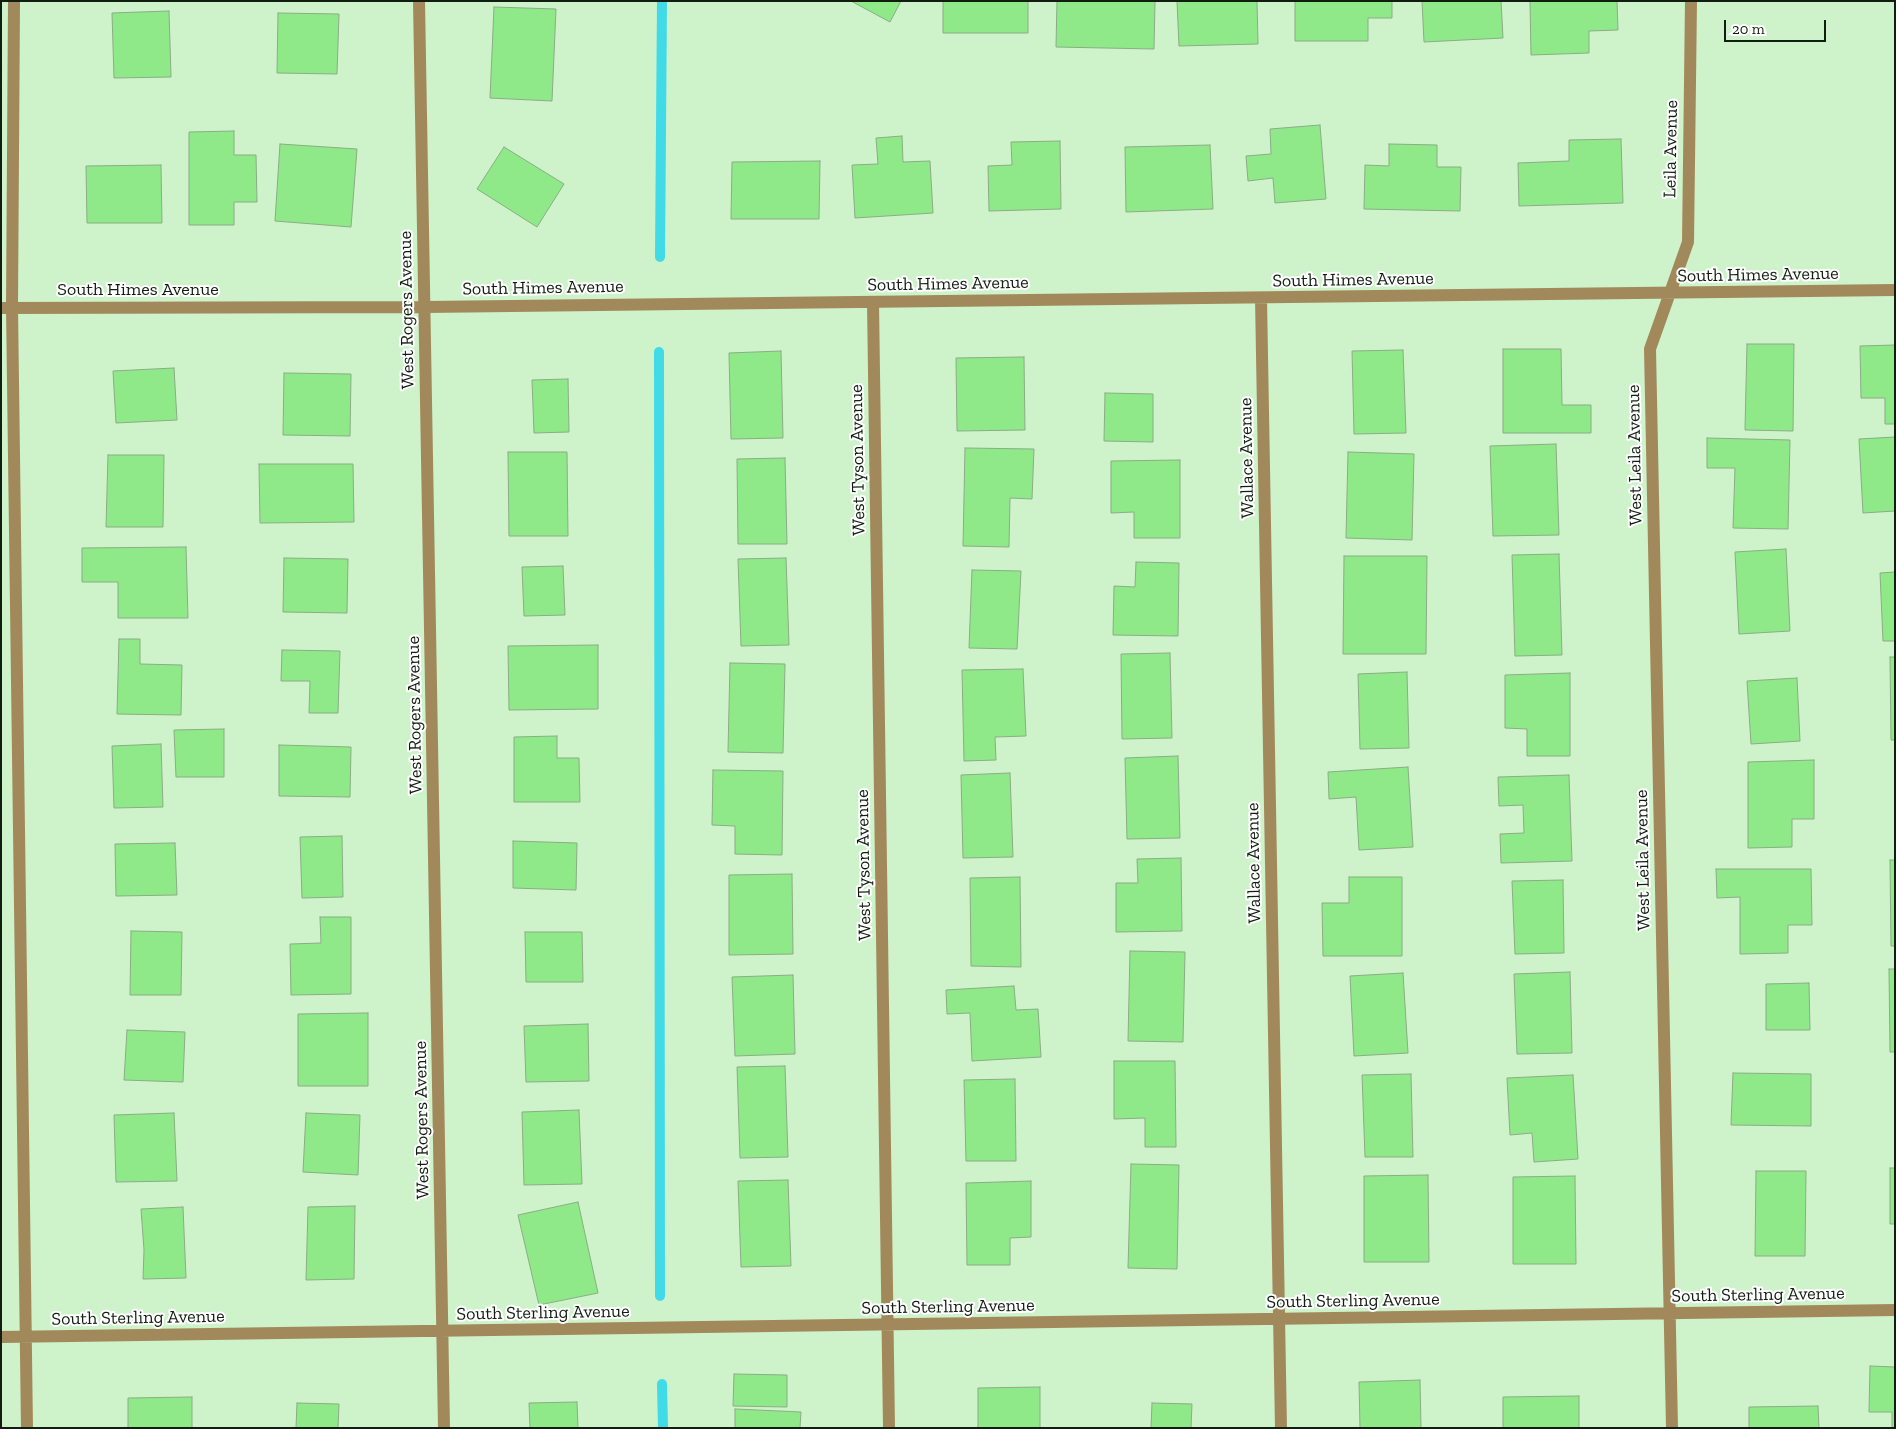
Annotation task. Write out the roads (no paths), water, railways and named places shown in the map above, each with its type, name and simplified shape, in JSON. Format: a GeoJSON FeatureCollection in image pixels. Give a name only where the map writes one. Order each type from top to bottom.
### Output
{"type":"FeatureCollection","features":[{"type":"Feature","properties":{"kind":"street"},"geometry":{"type":"LineString","coordinates":[[14,1],[6,308],[26,1428]]}},
{"type":"Feature","properties":{"kind":"street","name":"West Rogers Avenue"},"geometry":{"type":"LineString","coordinates":[[419,1],[444,1332],[444,1428]]}},
{"type":"Feature","properties":{"kind":"street","name":"Leila Avenue"},"geometry":{"type":"LineString","coordinates":[[1670,294],[1688,242],[1691,1]]}},
{"type":"Feature","properties":{"kind":"street","name":"South Himes Avenue"},"geometry":{"type":"LineString","coordinates":[[6,308],[425,307],[1895,290]]}},
{"type":"Feature","properties":{"kind":"street","name":"West Leila Avenue"},"geometry":{"type":"LineString","coordinates":[[1670,294],[1650,349],[1672,1428]]}},
{"type":"Feature","properties":{"kind":"street","name":"Wallace Avenue"},"geometry":{"type":"LineString","coordinates":[[1261,298],[1281,1428]]}},
{"type":"Feature","properties":{"kind":"street","name":"West Tyson Avenue"},"geometry":{"type":"LineString","coordinates":[[873,302],[890,1428]]}},
{"type":"Feature","properties":{"kind":"street","name":"South Sterling Avenue"},"geometry":{"type":"LineString","coordinates":[[1,1337],[1895,1310]]}},
{"type":"Feature","properties":{"kind":"waterway"},"geometry":{"type":"LineString","coordinates":[[660,257],[662,1]]}},
{"type":"Feature","properties":{"kind":"waterway"},"geometry":{"type":"LineString","coordinates":[[659,352],[660,1296]]}},
{"type":"Feature","properties":{"kind":"waterway"},"geometry":{"type":"LineString","coordinates":[[662,1384],[663,1428]]}}]}
